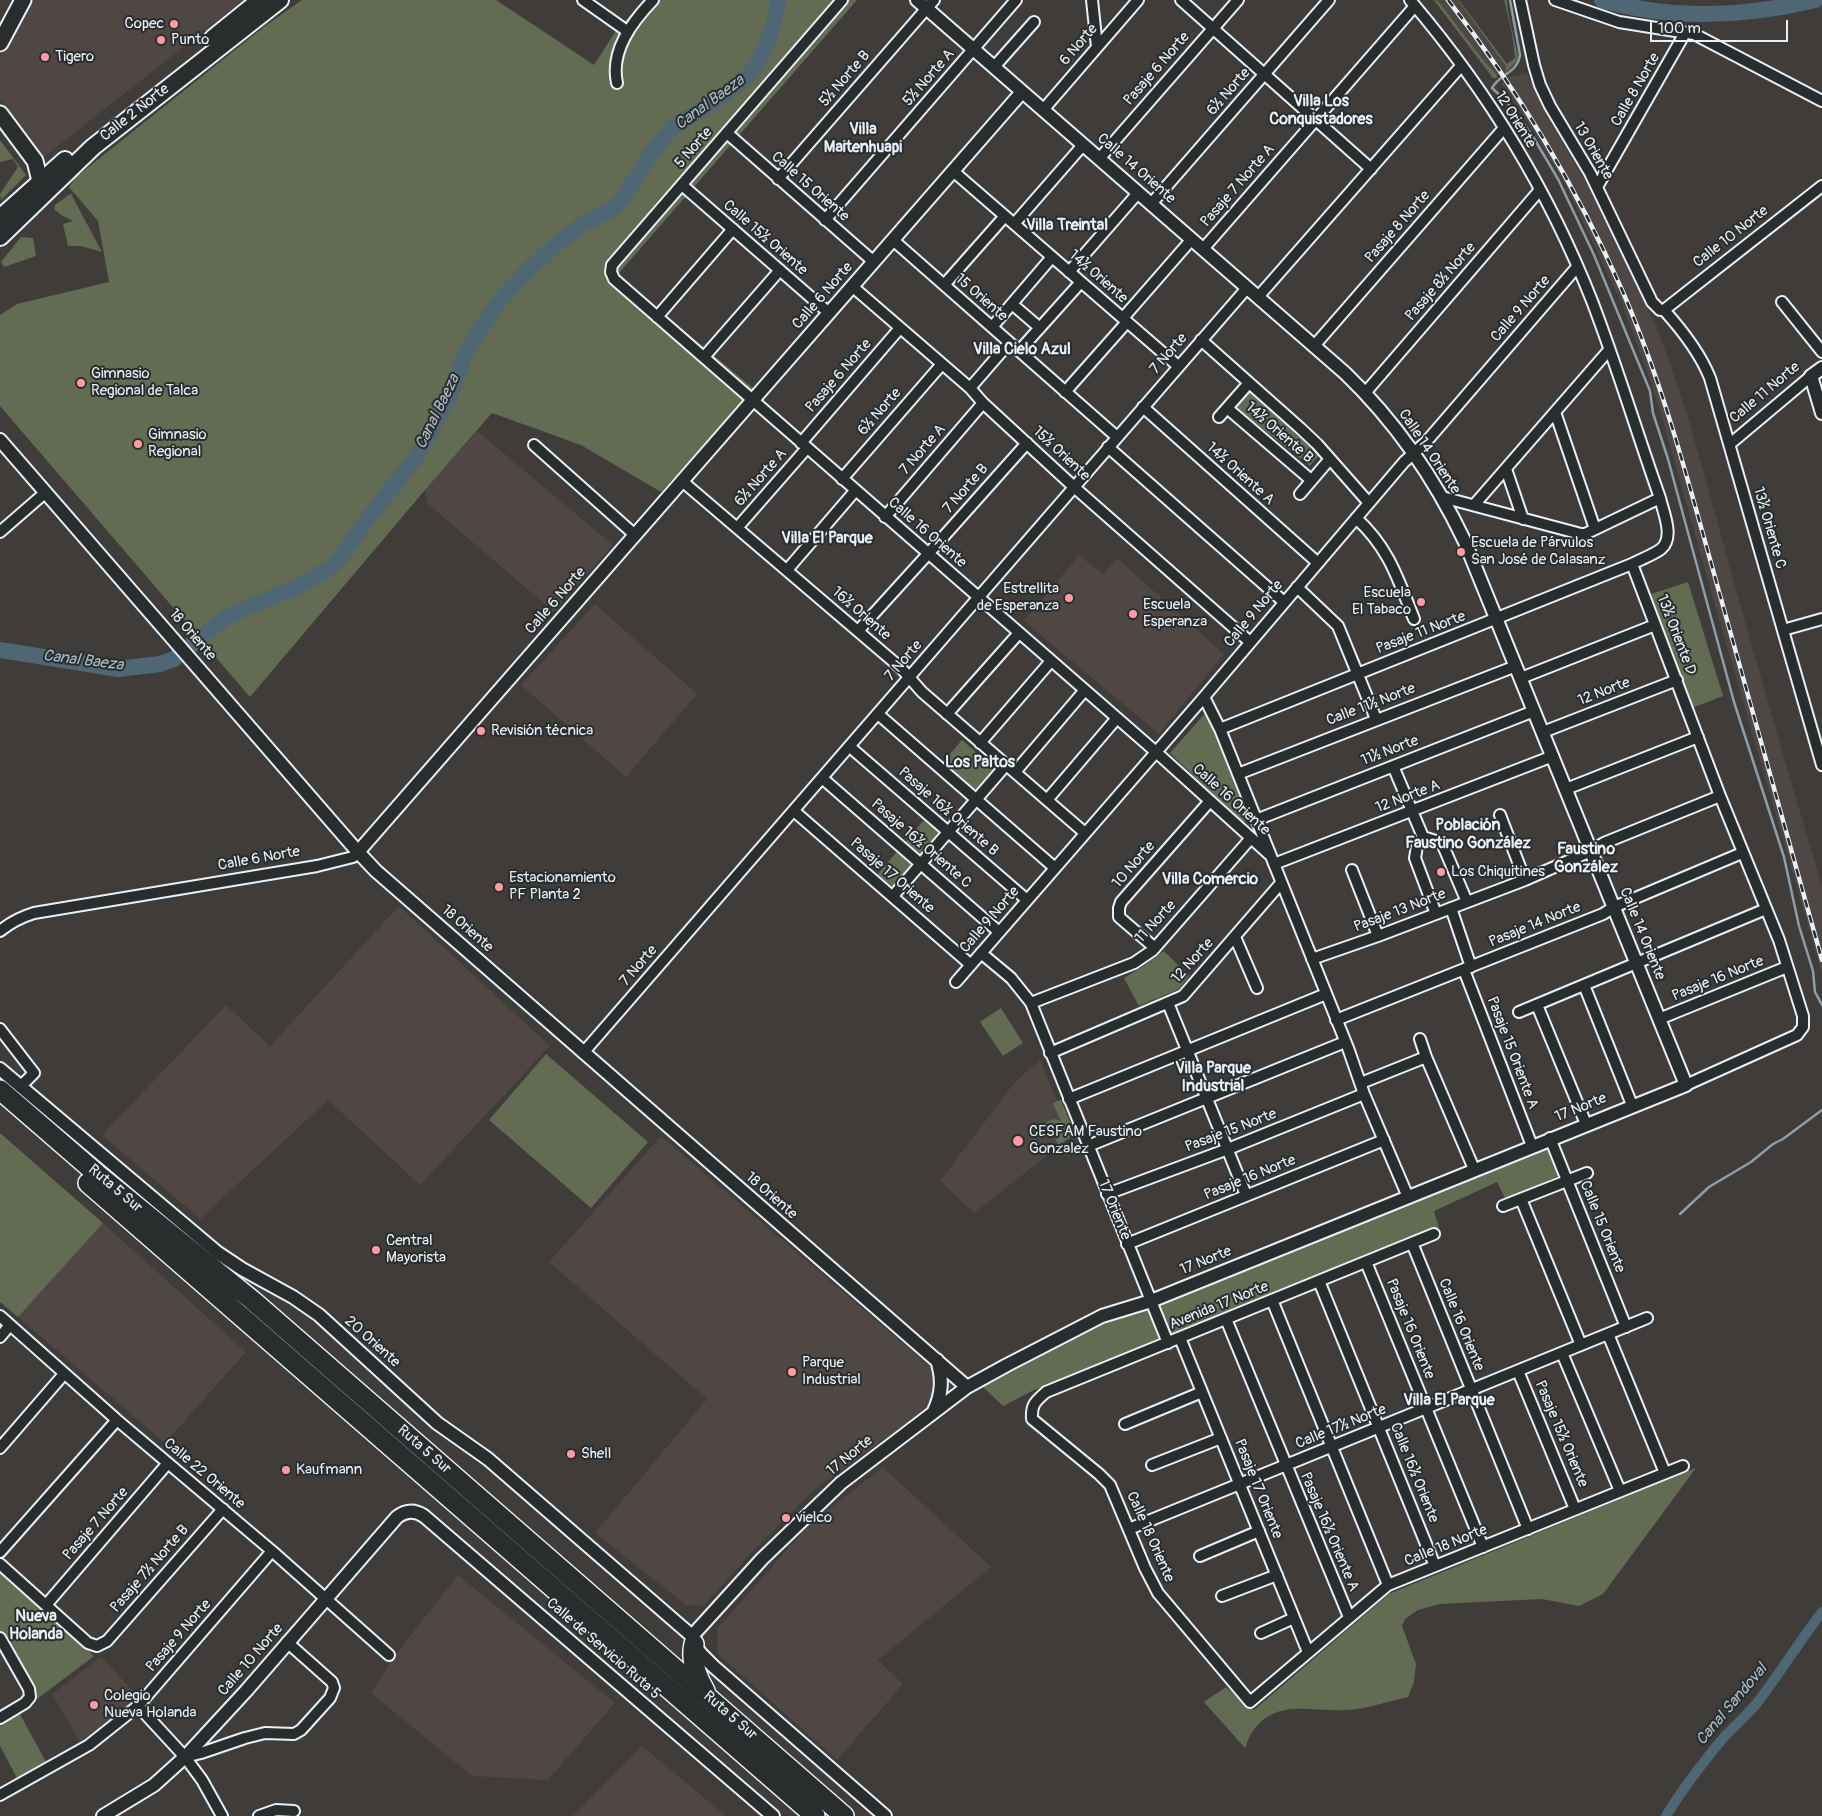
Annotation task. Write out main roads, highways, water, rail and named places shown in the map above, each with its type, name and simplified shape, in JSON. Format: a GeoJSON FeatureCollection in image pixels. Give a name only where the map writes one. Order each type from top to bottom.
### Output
{"type":"FeatureCollection","features":[{"type":"Feature","properties":{"kind":"highway","name":"Ruta 5 Sur"},"geometry":{"type":"LineString","coordinates":[[0,1090],[96,1174],[252,1300],[844,1816]]}},
{"type":"Feature","properties":{"kind":"highway","name":"Ruta 5 Sur"},"geometry":{"type":"LineString","coordinates":[[0,1106],[815,1816]]}},
{"type":"Feature","properties":{"kind":"highway"},"geometry":{"type":"LineString","coordinates":[[693,1640],[694,1668],[709,1698]]}},
{"type":"Feature","properties":{"kind":"main road"},"geometry":{"type":"LineString","coordinates":[[0,42],[23,0]]}},
{"type":"Feature","properties":{"kind":"main road","name":"Calle 2 Norte"},"geometry":{"type":"LineString","coordinates":[[0,218],[40,181],[260,0]]}},
{"type":"Feature","properties":{"kind":"main road","name":"Calle 2 Norte"},"geometry":{"type":"LineString","coordinates":[[0,237],[93,147],[280,0]]}},
{"type":"Feature","properties":{"kind":"main road"},"geometry":{"type":"LineString","coordinates":[[0,114],[35,161],[40,181]]}},
{"type":"Feature","properties":{"kind":"waterway","name":"Canal Baeza"},"geometry":{"type":"LineString","coordinates":[[0,650],[118,669],[160,664],[174,659],[225,618],[281,593],[290,591],[328,569],[339,560],[363,525],[417,456],[449,398],[466,352],[498,303],[524,274],[559,242],[585,223],[613,209],[622,200],[652,152],[674,126],[724,95],[750,74],[768,41],[774,24],[778,0]]}},
{"type":"Feature","properties":{"kind":"waterway"},"geometry":{"type":"LineString","coordinates":[[1510,0],[1520,55],[1512,70],[1499,79],[1492,88],[1506,101],[1532,135],[1558,179],[1594,255],[1650,391],[1653,413],[1668,459],[1734,702],[1784,857],[1799,926],[1813,971],[1815,992],[1822,1005]]}},
{"type":"Feature","properties":{"kind":"waterway","name":"Canal Baeza"},"geometry":{"type":"LineString","coordinates":[[1602,0],[1655,11],[1708,14],[1762,10],[1815,0]]}},
{"type":"Feature","properties":{"kind":"waterway"},"geometry":{"type":"LineString","coordinates":[[1680,1214],[1709,1187],[1751,1162],[1773,1144],[1783,1139],[1822,1110]]}},
{"type":"Feature","properties":{"kind":"waterway","name":"Canal Sandoval"},"geometry":{"type":"LineString","coordinates":[[1666,1816],[1709,1755],[1757,1703],[1822,1612]]}},
{"type":"Feature","properties":{"kind":"railway"},"geometry":{"type":"LineString","coordinates":[[1448,0],[1522,104],[1565,176],[1604,251],[1637,326],[1651,363],[1686,475],[1822,960]]}},
{"type":"Feature","properties":{"kind":"place","name":"Copec"},"geometry":{"type":"Point","coordinates":[174,24]}},
{"type":"Feature","properties":{"kind":"place","name":"Punto"},"geometry":{"type":"Point","coordinates":[161,40]}},
{"type":"Feature","properties":{"kind":"place","name":"Tigero"},"geometry":{"type":"Point","coordinates":[45,57]}},
{"type":"Feature","properties":{"kind":"place","name":"Gimnasio Regional de Talca"},"geometry":{"type":"Point","coordinates":[81,383]}},
{"type":"Feature","properties":{"kind":"place","name":"Gimnasio Regional"},"geometry":{"type":"Point","coordinates":[138,444]}},
{"type":"Feature","properties":{"kind":"place","name":"Escuela de Párvulos San José de Calasanz"},"geometry":{"type":"Point","coordinates":[1461,552]}},
{"type":"Feature","properties":{"kind":"place","name":"Estrellita de Esperanza"},"geometry":{"type":"Point","coordinates":[1069,598]}},
{"type":"Feature","properties":{"kind":"place","name":"Escuela El Tabaco"},"geometry":{"type":"Point","coordinates":[1421,602]}},
{"type":"Feature","properties":{"kind":"place","name":"Escuela Esperanza"},"geometry":{"type":"Point","coordinates":[1133,614]}},
{"type":"Feature","properties":{"kind":"place","name":"Revisión técnica"},"geometry":{"type":"Point","coordinates":[481,731]}},
{"type":"Feature","properties":{"kind":"place","name":"Los Chiquitines"},"geometry":{"type":"Point","coordinates":[1441,872]}},
{"type":"Feature","properties":{"kind":"place","name":"Estacionamiento PF Planta 2"},"geometry":{"type":"Point","coordinates":[499,887]}},
{"type":"Feature","properties":{"kind":"place","name":"CESFAM Faustino Gonzalez"},"geometry":{"type":"Point","coordinates":[1018,1141]}},
{"type":"Feature","properties":{"kind":"place","name":"Central Mayorista"},"geometry":{"type":"Point","coordinates":[376,1250]}},
{"type":"Feature","properties":{"kind":"place","name":"Parque Industrial"},"geometry":{"type":"Point","coordinates":[792,1372]}},
{"type":"Feature","properties":{"kind":"place","name":"Shell"},"geometry":{"type":"Point","coordinates":[571,1454]}},
{"type":"Feature","properties":{"kind":"place","name":"Kaufmann"},"geometry":{"type":"Point","coordinates":[286,1470]}},
{"type":"Feature","properties":{"kind":"place","name":"vielco"},"geometry":{"type":"Point","coordinates":[786,1518]}},
{"type":"Feature","properties":{"kind":"place","name":"Colegio Nueva Holanda"},"geometry":{"type":"Point","coordinates":[94,1705]}},
{"type":"Feature","properties":{"kind":"district","name":"Villa Los Conquistadores"},"geometry":{"type":"Point","coordinates":[1321,111]}},
{"type":"Feature","properties":{"kind":"district","name":"Villa Maitenhuapi"},"geometry":{"type":"Point","coordinates":[863,139]}},
{"type":"Feature","properties":{"kind":"district","name":"Villa Treintal"},"geometry":{"type":"Point","coordinates":[1067,226]}},
{"type":"Feature","properties":{"kind":"district","name":"Villa Cielo Azul"},"geometry":{"type":"Point","coordinates":[1022,350]}},
{"type":"Feature","properties":{"kind":"district","name":"Villa El Parque"},"geometry":{"type":"Point","coordinates":[827,539]}},
{"type":"Feature","properties":{"kind":"district","name":"Los Paltos"},"geometry":{"type":"Point","coordinates":[980,763]}},
{"type":"Feature","properties":{"kind":"district","name":"Población Faustino González"},"geometry":{"type":"Point","coordinates":[1468,835]}},
{"type":"Feature","properties":{"kind":"district","name":"Faustino González"},"geometry":{"type":"Point","coordinates":[1586,859]}},
{"type":"Feature","properties":{"kind":"district","name":"Villa Comercio"},"geometry":{"type":"Point","coordinates":[1210,880]}},
{"type":"Feature","properties":{"kind":"district","name":"Villa Parque Industrial"},"geometry":{"type":"Point","coordinates":[1213,1078]}},
{"type":"Feature","properties":{"kind":"district","name":"Villa El Parque"},"geometry":{"type":"Point","coordinates":[1449,1401]}},
{"type":"Feature","properties":{"kind":"district","name":"Nueva Holanda"},"geometry":{"type":"Point","coordinates":[36,1626]}}]}
